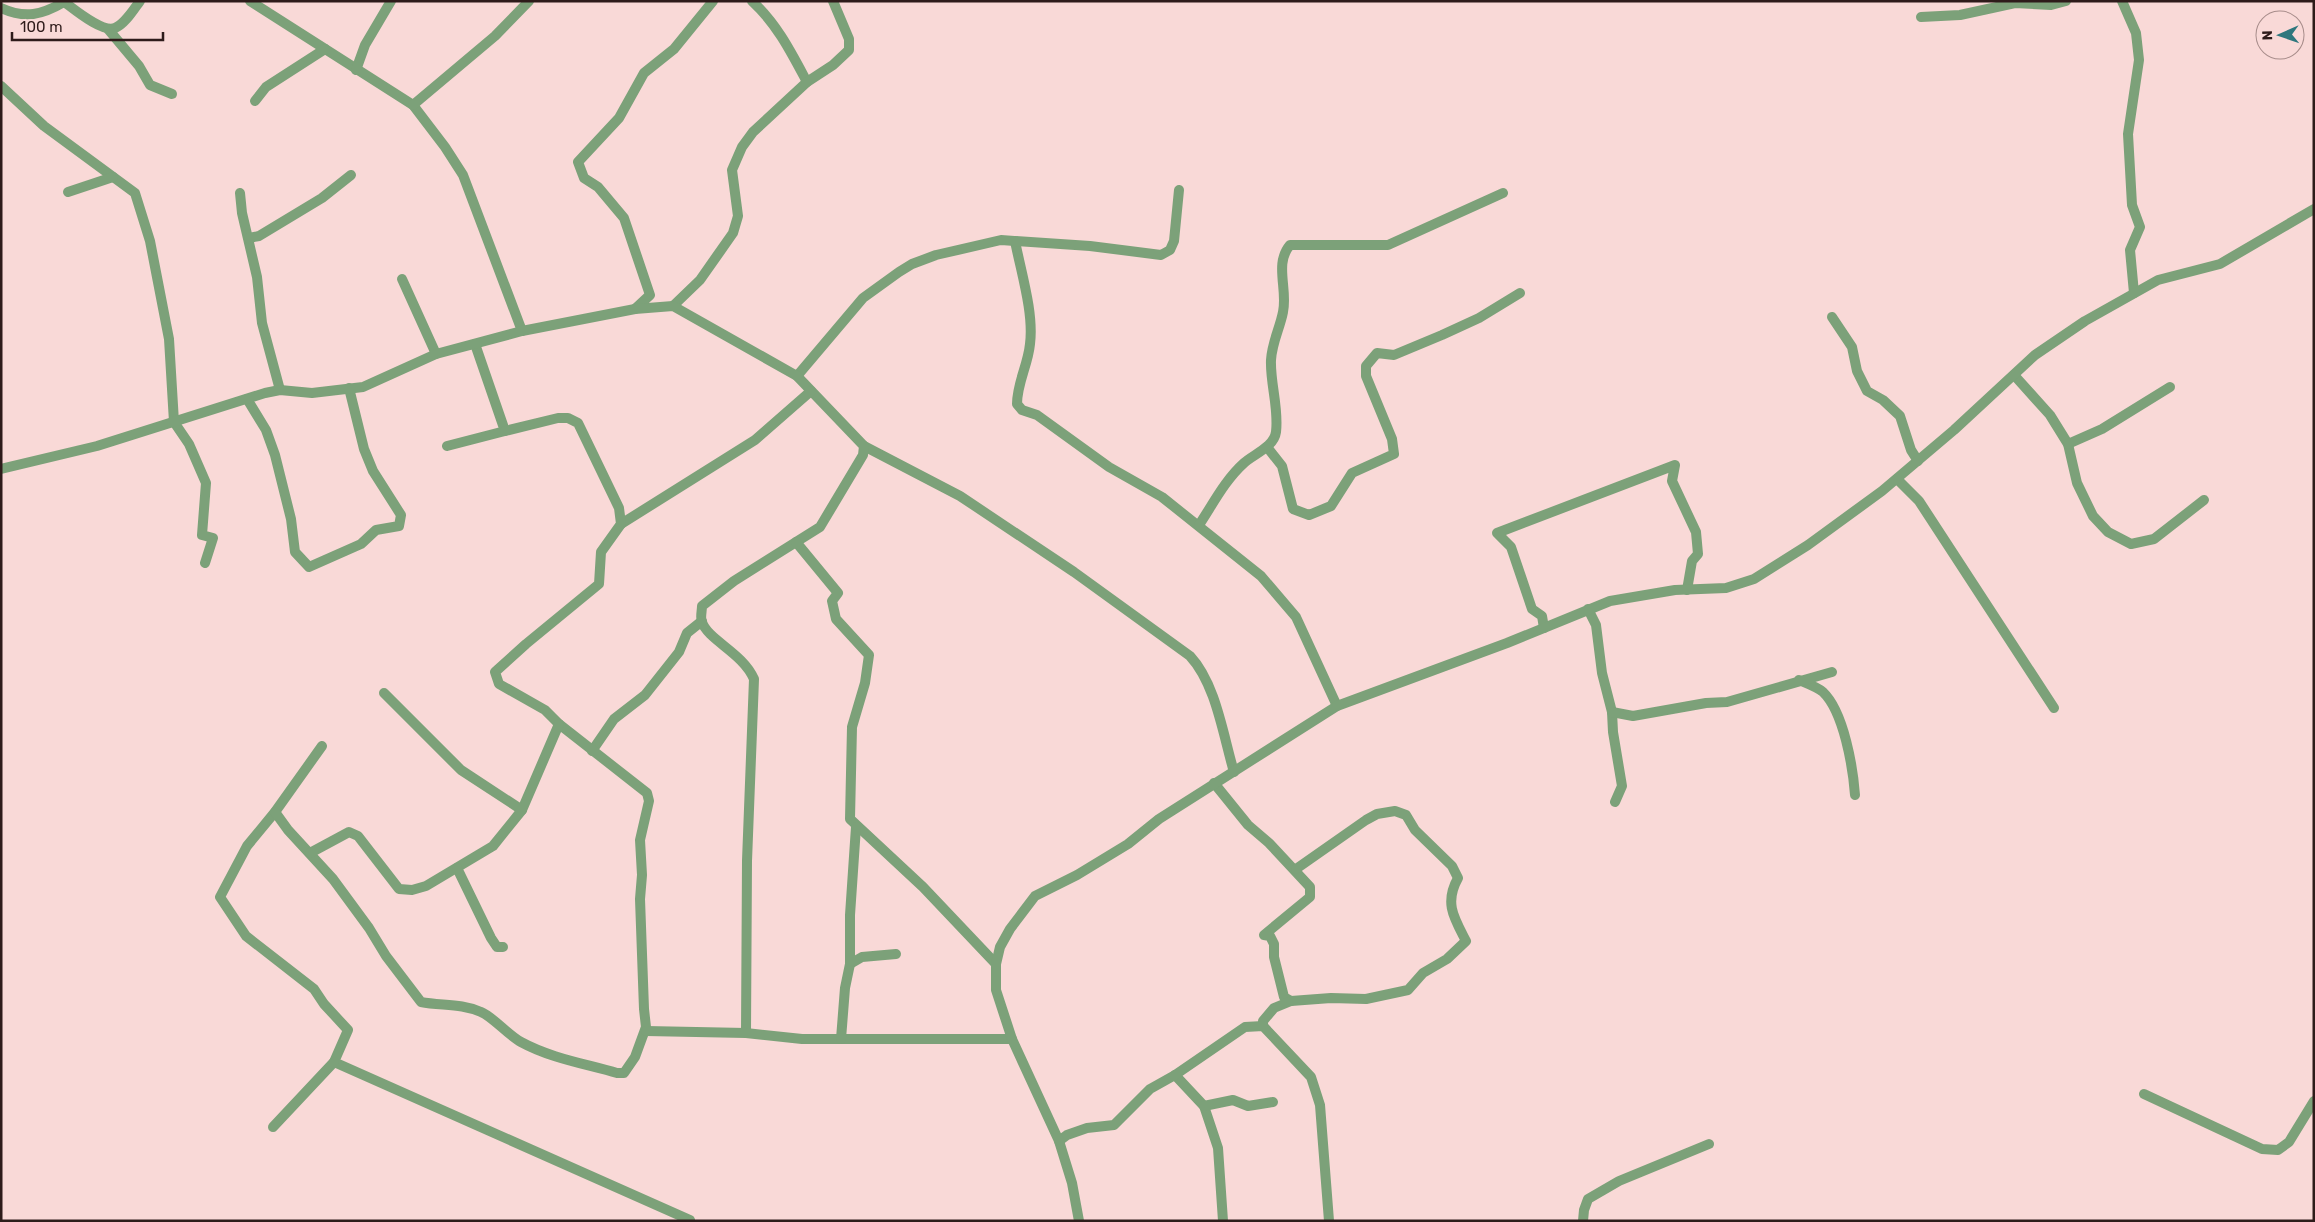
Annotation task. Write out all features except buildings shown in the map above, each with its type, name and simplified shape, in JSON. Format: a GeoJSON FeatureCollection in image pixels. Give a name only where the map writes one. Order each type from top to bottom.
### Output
{"type":"FeatureCollection","features":[{"type":"Feature","properties":{"kind":"street"},"geometry":{"type":"LineString","coordinates":[[1,8],[17,14],[33,14],[52,9],[63,2],[100,27],[108,29],[116,28],[123,22],[140,1]]}},
{"type":"Feature","properties":{"kind":"street"},"geometry":{"type":"LineString","coordinates":[[250,1],[266,5],[325,49],[413,105],[445,147],[462,174],[522,331]]}},
{"type":"Feature","properties":{"kind":"street"},"geometry":{"type":"LineString","coordinates":[[356,70],[365,46],[392,1]]}},
{"type":"Feature","properties":{"kind":"street"},"geometry":{"type":"LineString","coordinates":[[413,105],[495,36],[529,1]]}},
{"type":"Feature","properties":{"kind":"street"},"geometry":{"type":"LineString","coordinates":[[635,309],[650,296],[624,218],[598,187],[584,178],[578,162],[619,118],[644,74],[674,49],[714,1]]}},
{"type":"Feature","properties":{"kind":"street"},"geometry":{"type":"LineString","coordinates":[[752,1],[766,14],[781,34],[807,82]]}},
{"type":"Feature","properties":{"kind":"street"},"geometry":{"type":"LineString","coordinates":[[673,306],[700,280],[733,233],[738,216],[732,170],[737,155],[753,132],[807,82],[833,65],[850,50],[849,39],[832,1]]}},
{"type":"Feature","properties":{"kind":"street"},"geometry":{"type":"LineString","coordinates":[[1921,17],[1960,15],[2015,3],[2051,6],[2066,1]]}},
{"type":"Feature","properties":{"kind":"street"},"geometry":{"type":"LineString","coordinates":[[2122,1],[2136,33],[2139,60],[2128,134],[2132,205],[2140,227],[2130,250],[2134,293]]}},
{"type":"Feature","properties":{"kind":"street"},"geometry":{"type":"LineString","coordinates":[[108,29],[139,66],[150,85],[172,94]]}},
{"type":"Feature","properties":{"kind":"street"},"geometry":{"type":"LineString","coordinates":[[255,101],[266,87],[325,49]]}},
{"type":"Feature","properties":{"kind":"street"},"geometry":{"type":"LineString","coordinates":[[1,86],[44,126],[135,193],[150,241],[169,339],[174,422],[189,444],[206,483],[202,535],[213,538],[205,563]]}},
{"type":"Feature","properties":{"kind":"street"},"geometry":{"type":"LineString","coordinates":[[249,238],[260,236],[322,198],[351,175]]}},
{"type":"Feature","properties":{"kind":"street"},"geometry":{"type":"LineString","coordinates":[[68,192],[113,176]]}},
{"type":"Feature","properties":{"kind":"street"},"geometry":{"type":"LineString","coordinates":[[797,376],[863,298],[912,264],[936,255],[1001,240],[1090,246],[1161,255],[1170,250],[1174,241],[1179,190]]}},
{"type":"Feature","properties":{"kind":"street"},"geometry":{"type":"LineString","coordinates":[[240,193],[257,277],[262,323],[280,390]]}},
{"type":"Feature","properties":{"kind":"street"},"geometry":{"type":"LineString","coordinates":[[1199,525],[1224,486],[1244,463],[1267,447],[1276,434],[1276,396],[1271,361],[1274,336],[1283,312],[1285,294],[1282,262],[1284,252],[1290,245],[1388,245],[1503,193]]}},
{"type":"Feature","properties":{"kind":"street"},"geometry":{"type":"LineString","coordinates":[[1079,1221],[1072,1183],[1059,1141],[1012,1039],[996,990],[996,964],[1000,947],[1010,929],[1035,896],[1078,874],[1128,844],[1159,819],[1337,706],[1544,628],[1610,601],[1687,590],[1726,588],[1754,579],[1808,545],[1897,479],[2036,356],[2085,320],[2158,280],[2220,264],[2314,209]]}},
{"type":"Feature","properties":{"kind":"street"},"geometry":{"type":"LineString","coordinates":[[1015,241],[1030,319],[1030,344],[1017,391],[1016,404],[1022,410],[1037,415],[1109,467],[1162,497],[1260,576],[1296,617],[1337,706]]}},
{"type":"Feature","properties":{"kind":"street"},"geometry":{"type":"LineString","coordinates":[[402,278],[436,354]]}},
{"type":"Feature","properties":{"kind":"street"},"geometry":{"type":"LineString","coordinates":[[1267,447],[1282,466],[1293,509],[1309,515],[1331,506],[1352,472],[1394,454],[1392,439],[1366,376],[1366,366],[1377,353],[1394,355],[1442,336],[1479,318],[1520,293]]}},
{"type":"Feature","properties":{"kind":"street"},"geometry":{"type":"LineString","coordinates":[[1,469],[97,446],[280,390],[312,393],[363,387],[436,354],[522,331],[635,309],[673,306],[797,376],[864,446],[960,496],[1074,572],[1190,656],[1201,668],[1208,683],[1234,772]]}},
{"type":"Feature","properties":{"kind":"street"},"geometry":{"type":"LineString","coordinates":[[1832,317],[1852,347],[1857,371],[1868,391],[1883,400],[1900,416],[1910,450],[1918,461]]}},
{"type":"Feature","properties":{"kind":"street"},"geometry":{"type":"LineString","coordinates":[[475,344],[506,431]]}},
{"type":"Feature","properties":{"kind":"street"},"geometry":{"type":"LineString","coordinates":[[2014,375],[2050,415],[2068,444],[2077,483],[2093,516],[2108,532],[2130,544],[2154,539],[2204,500]]}},
{"type":"Feature","properties":{"kind":"street"},"geometry":{"type":"LineString","coordinates":[[2068,444],[2102,429],[2170,387]]}},
{"type":"Feature","properties":{"kind":"street"},"geometry":{"type":"LineString","coordinates":[[247,399],[266,430],[275,454],[292,519],[295,552],[309,567],[361,544],[376,530],[399,526],[401,515],[374,471],[364,449],[349,388]]}},
{"type":"Feature","properties":{"kind":"street"},"geometry":{"type":"LineString","coordinates":[[275,812],[333,879],[369,928],[386,956],[421,1002],[464,1006],[484,1013],[522,1043],[617,1073],[624,1073],[646,1031],[640,898],[642,875],[640,840],[649,801],[648,793],[559,724],[545,710],[499,684],[495,672],[599,584],[601,552],[621,524],[755,440],[811,391]]}},
{"type":"Feature","properties":{"kind":"street"},"geometry":{"type":"LineString","coordinates":[[447,446],[558,418],[568,418],[578,423],[620,508],[621,524]]}},
{"type":"Feature","properties":{"kind":"street"},"geometry":{"type":"LineString","coordinates":[[746,1033],[747,861],[754,679],[741,658],[709,632],[702,621],[702,606],[716,593],[820,527],[863,455],[864,446]]}},
{"type":"Feature","properties":{"kind":"street"},"geometry":{"type":"LineString","coordinates":[[1544,628],[1542,616],[1532,609],[1510,547],[1497,533],[1675,465],[1672,481],[1696,532],[1698,554],[1692,561],[1687,590]]}},
{"type":"Feature","properties":{"kind":"street"},"geometry":{"type":"LineString","coordinates":[[1897,479],[1918,501],[2054,708]]}},
{"type":"Feature","properties":{"kind":"street"},"geometry":{"type":"LineString","coordinates":[[796,542],[838,593],[832,601],[836,619],[869,655],[865,683],[852,727],[850,819],[856,827],[923,888],[996,964]]}},
{"type":"Feature","properties":{"kind":"street"},"geometry":{"type":"LineString","coordinates":[[1588,609],[1596,625],[1602,674],[1612,712],[1613,732],[1622,786],[1615,802]]}},
{"type":"Feature","properties":{"kind":"street"},"geometry":{"type":"LineString","coordinates":[[592,750],[614,719],[645,695],[679,652],[687,633],[702,621]]}},
{"type":"Feature","properties":{"kind":"street"},"geometry":{"type":"LineString","coordinates":[[1612,712],[1633,716],[1706,703],[1727,702],[1832,672]]}},
{"type":"Feature","properties":{"kind":"street"},"geometry":{"type":"LineString","coordinates":[[1799,680],[1823,692],[1836,711],[1852,764],[1856,795]]}},
{"type":"Feature","properties":{"kind":"street"},"geometry":{"type":"LineString","coordinates":[[384,694],[461,770],[522,810]]}},
{"type":"Feature","properties":{"kind":"street"},"geometry":{"type":"LineString","coordinates":[[310,853],[349,832],[358,836],[399,889],[412,890],[426,886],[493,846],[522,810],[559,724]]}},
{"type":"Feature","properties":{"kind":"street"},"geometry":{"type":"LineString","coordinates":[[273,1127],[334,1062],[348,1030],[324,1004],[314,989],[246,936],[220,898],[247,846],[275,812],[322,746]]}},
{"type":"Feature","properties":{"kind":"street"},"geometry":{"type":"LineString","coordinates":[[1214,783],[1248,825],[1296,869],[1310,887],[1310,897],[1264,934],[1270,936],[1274,944],[1284,997],[1291,1001]]}},
{"type":"Feature","properties":{"kind":"street"},"geometry":{"type":"LineString","coordinates":[[1263,1026],[1264,1021],[1274,1008],[1291,1001],[1331,998],[1366,999],[1408,990],[1423,973],[1447,959],[1466,941],[1458,926],[1450,903],[1451,891],[1458,878],[1452,866],[1415,830],[1406,815],[1395,811],[1378,814],[1366,820],[1296,869]]}},
{"type":"Feature","properties":{"kind":"street"},"geometry":{"type":"LineString","coordinates":[[841,1039],[845,988],[850,964],[850,915],[856,827]]}},
{"type":"Feature","properties":{"kind":"street"},"geometry":{"type":"LineString","coordinates":[[457,868],[491,938],[497,947],[503,947]]}},
{"type":"Feature","properties":{"kind":"street"},"geometry":{"type":"LineString","coordinates":[[850,964],[862,957],[896,954]]}},
{"type":"Feature","properties":{"kind":"street"},"geometry":{"type":"LineString","coordinates":[[1059,1141],[1067,1135],[1087,1128],[1114,1125],[1150,1089],[1175,1075],[1245,1027],[1263,1026],[1311,1077],[1320,1105],[1328,1221]]}},
{"type":"Feature","properties":{"kind":"street"},"geometry":{"type":"LineString","coordinates":[[646,1031],[746,1033],[802,1039],[1012,1039]]}},
{"type":"Feature","properties":{"kind":"street"},"geometry":{"type":"LineString","coordinates":[[334,1062],[691,1221]]}},
{"type":"Feature","properties":{"kind":"street"},"geometry":{"type":"LineString","coordinates":[[1175,1075],[1204,1106],[1218,1148],[1223,1221]]}},
{"type":"Feature","properties":{"kind":"street"},"geometry":{"type":"LineString","coordinates":[[2144,1094],[2262,1149],[2278,1150],[2288,1142],[2314,1101]]}},
{"type":"Feature","properties":{"kind":"street"},"geometry":{"type":"LineString","coordinates":[[1204,1106],[1233,1100],[1248,1106],[1273,1102]]}},
{"type":"Feature","properties":{"kind":"street"},"geometry":{"type":"LineString","coordinates":[[1583,1221],[1588,1199],[1619,1181],[1709,1144]]}}]}
